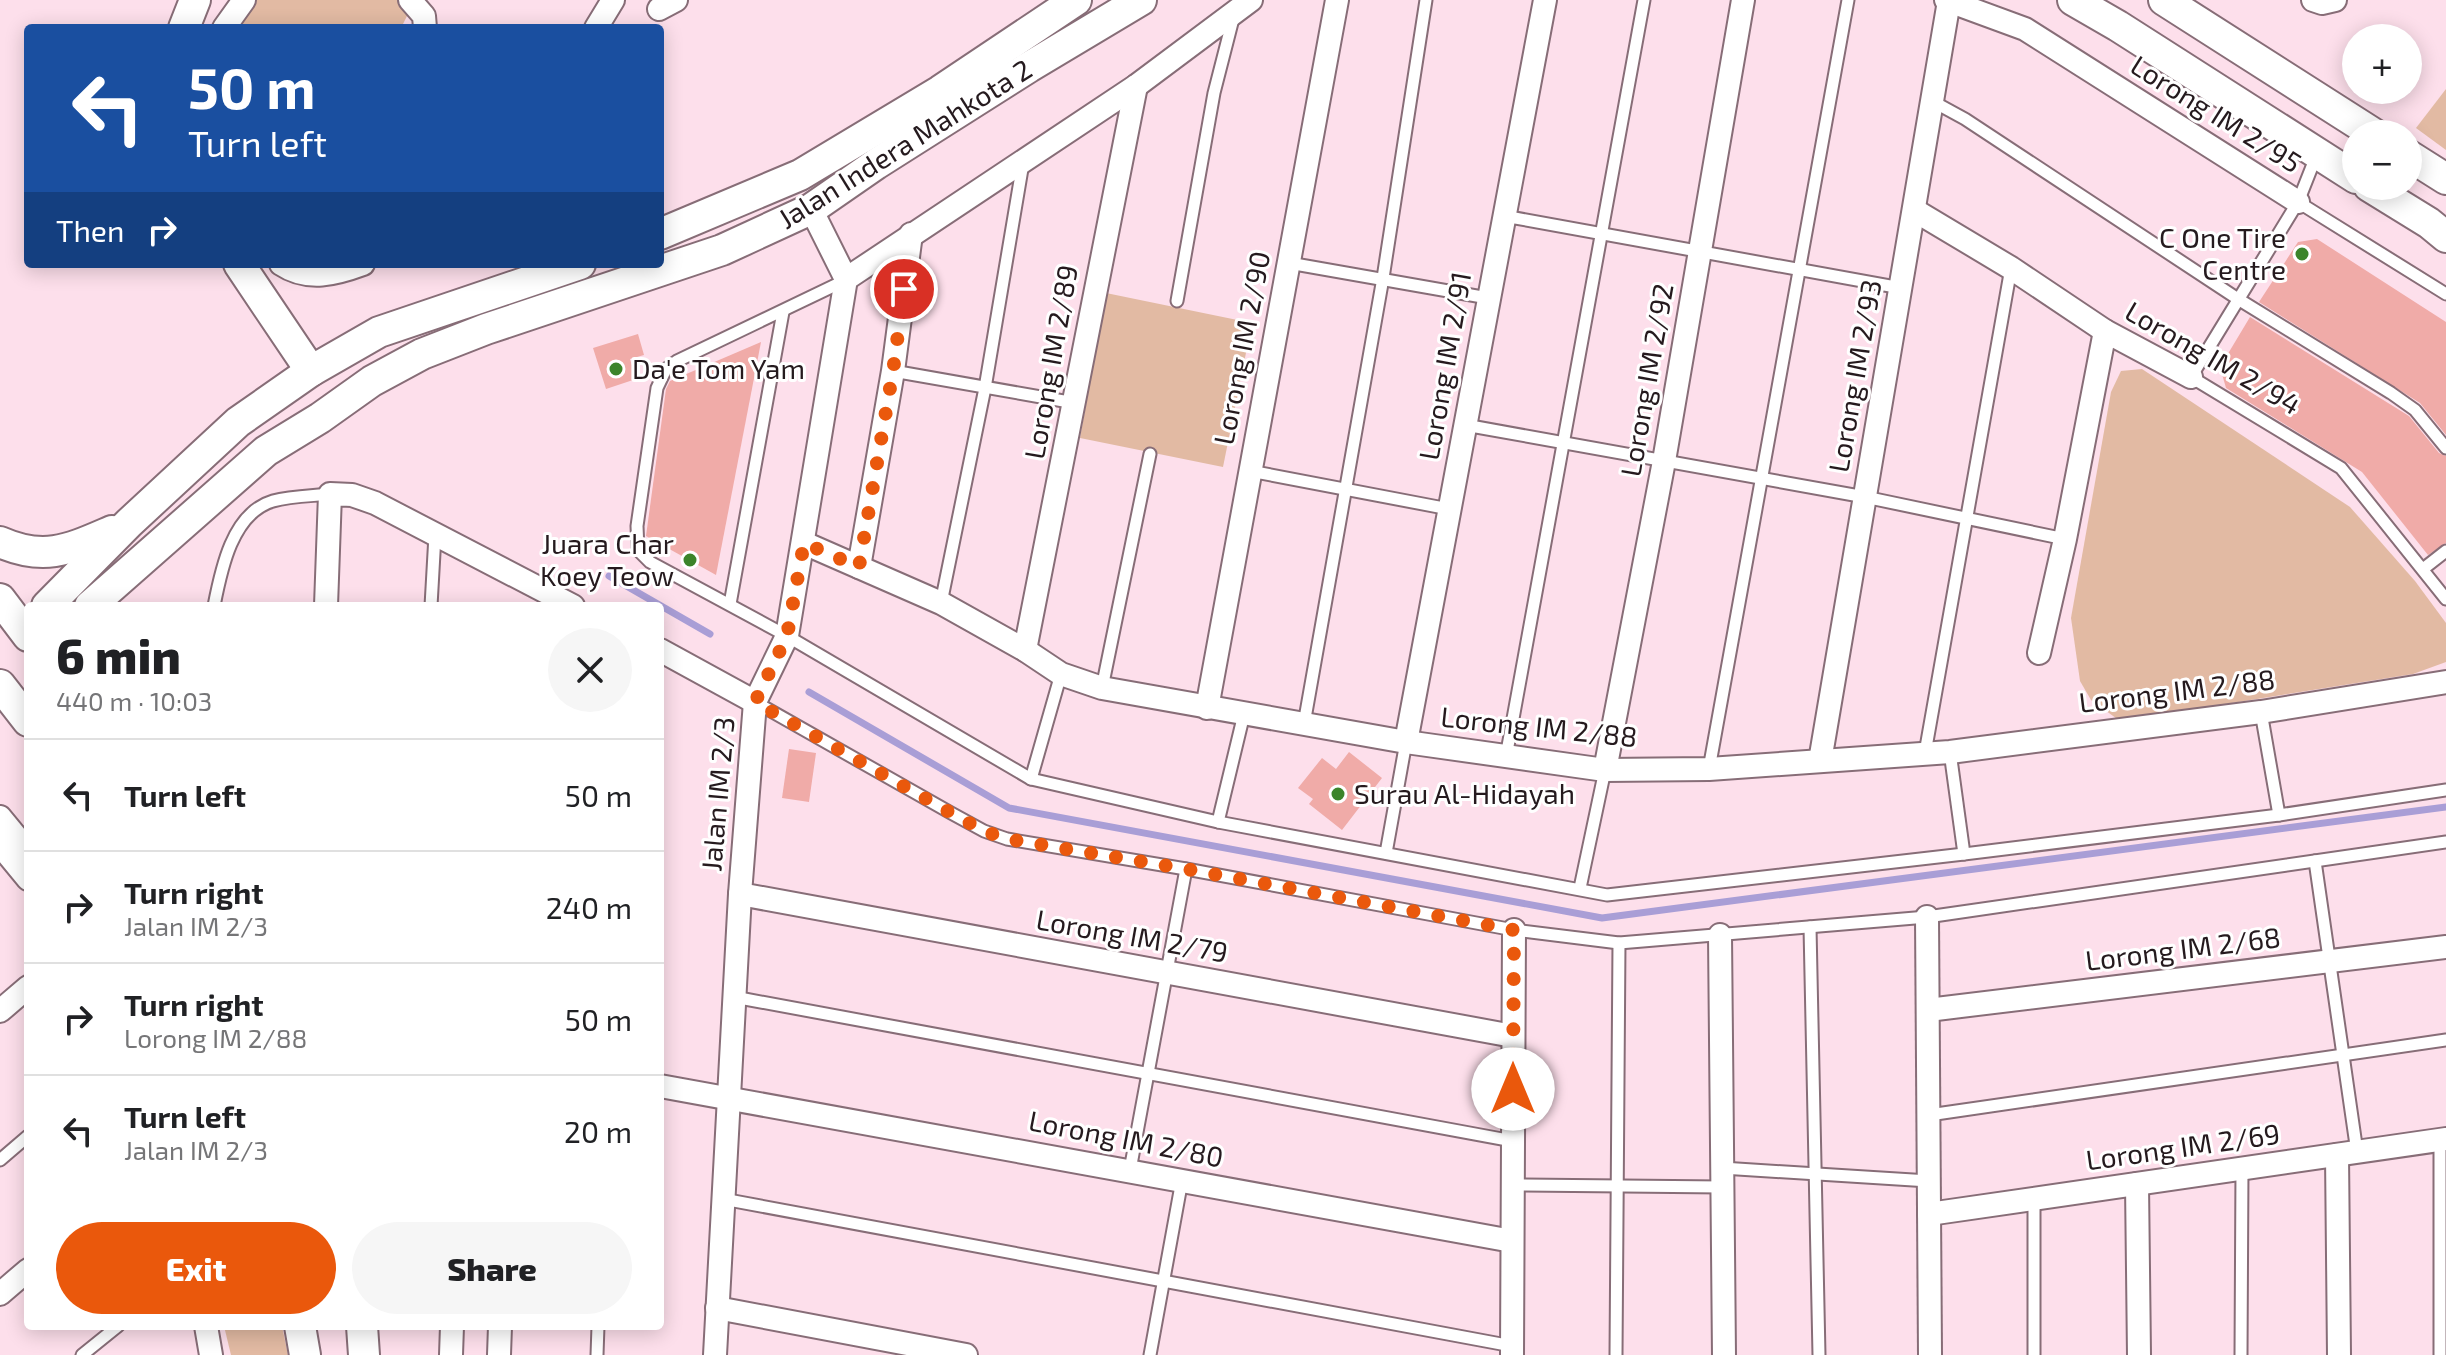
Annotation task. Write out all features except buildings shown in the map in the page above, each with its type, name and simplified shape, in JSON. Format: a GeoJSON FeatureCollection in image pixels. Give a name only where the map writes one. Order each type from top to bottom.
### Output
{"type":"FeatureCollection","features":[{"type":"Feature","properties":{"kind":"street"},"geometry":{"type":"LineString","coordinates":[[186,24],[195,0]]}},
{"type":"Feature","properties":{"kind":"street"},"geometry":{"type":"LineString","coordinates":[[227,24],[244,0]]}},
{"type":"Feature","properties":{"kind":"street"},"geometry":{"type":"LineString","coordinates":[[410,0],[424,16],[425,24]]}},
{"type":"Feature","properties":{"kind":"street","name":"Jalan Indera Mahkota 2"},"geometry":{"type":"LineString","coordinates":[[664,232],[800,175],[940,91],[1076,0]]}},
{"type":"Feature","properties":{"kind":"street","name":"Jalan Indera Mahkota 2"},"geometry":{"type":"LineString","coordinates":[[94,602],[266,451],[372,381],[422,354],[486,329],[722,250],[811,209],[1016,75],[1141,0]]}},
{"type":"Feature","properties":{"kind":"street","name":"Lorong IM 2/90"},"geometry":{"type":"LineString","coordinates":[[1207,708],[1337,0]]}},
{"type":"Feature","properties":{"kind":"street","name":"Lorong IM 2/91"},"geometry":{"type":"LineString","coordinates":[[1406,742],[1545,0]]}},
{"type":"Feature","properties":{"kind":"street","name":"Lorong IM 2/92"},"geometry":{"type":"LineString","coordinates":[[1605,770],[1664,461],[1743,0]]}},
{"type":"Feature","properties":{"kind":"street","name":"Lorong IM 2/93"},"geometry":{"type":"LineString","coordinates":[[1820,761],[1948,0]]}},
{"type":"Feature","properties":{"kind":"street","name":"Lorong IM 2/95"},"geometry":{"type":"LineString","coordinates":[[1948,0],[2025,29],[2298,202]]}},
{"type":"Feature","properties":{"kind":"street"},"geometry":{"type":"LineString","coordinates":[[2073,0],[2342,169]]}},
{"type":"Feature","properties":{"kind":"street"},"geometry":{"type":"LineString","coordinates":[[2164,0],[2352,120]]}},
{"type":"Feature","properties":{"kind":"street"},"geometry":{"type":"LineString","coordinates":[[2313,0],[2322,3],[2335,0]]}},
{"type":"Feature","properties":{"kind":"street"},"geometry":{"type":"LineString","coordinates":[[598,24],[608,2]]}},
{"type":"Feature","properties":{"kind":"street"},"geometry":{"type":"LineString","coordinates":[[811,209],[846,279],[1136,86],[1242,7]]}},
{"type":"Feature","properties":{"kind":"street","name":"Lorong IM 2/89"},"geometry":{"type":"LineString","coordinates":[[1025,650],[1136,86]]}},
{"type":"Feature","properties":{"kind":"street"},"geometry":{"type":"LineString","coordinates":[[2422,164],[2446,179]]}},
{"type":"Feature","properties":{"kind":"street"},"geometry":{"type":"LineString","coordinates":[[2392,200],[2446,237]]}},
{"type":"Feature","properties":{"kind":"street","name":"Lorong IM 2/94"},"geometry":{"type":"LineString","coordinates":[[1914,210],[2011,268],[2105,331],[2191,377]]}},
{"type":"Feature","properties":{"kind":"street"},"geometry":{"type":"LineString","coordinates":[[859,567],[893,371],[911,234]]}},
{"type":"Feature","properties":{"kind":"street"},"geometry":{"type":"LineString","coordinates":[[242,268],[311,371]]}},
{"type":"Feature","properties":{"kind":"street"},"geometry":{"type":"LineString","coordinates":[[290,268],[303,274],[321,276],[352,268]]}},
{"type":"Feature","properties":{"kind":"street"},"geometry":{"type":"LineString","coordinates":[[53,600],[129,523],[238,422],[311,371],[379,332],[568,268]]}},
{"type":"Feature","properties":{"kind":"street","name":"Jalan IM 2/3"},"geometry":{"type":"LineString","coordinates":[[715,1355],[740,894],[755,702],[787,636],[846,279]]}},
{"type":"Feature","properties":{"kind":"street"},"geometry":{"type":"LineString","coordinates":[[2039,653],[2065,539],[2105,331]]}},
{"type":"Feature","properties":{"kind":"street"},"geometry":{"type":"LineString","coordinates":[[326,602],[330,494],[352,495],[375,503],[435,532],[534,597],[556,602]]}},
{"type":"Feature","properties":{"kind":"street"},"geometry":{"type":"LineString","coordinates":[[0,542],[38,553],[73,548],[129,523]]}},
{"type":"Feature","properties":{"kind":"street","name":"Lorong IM 2/88"},"geometry":{"type":"LineString","coordinates":[[804,543],[941,603],[1061,674],[1102,688],[1406,742],[1605,770],[1709,769],[1950,752],[2261,712],[2446,682]]}},
{"type":"Feature","properties":{"kind":"street"},"geometry":{"type":"LineString","coordinates":[[113,602],[119,589],[148,554]]}},
{"type":"Feature","properties":{"kind":"street"},"geometry":{"type":"LineString","coordinates":[[0,599],[24,631]]}},
{"type":"Feature","properties":{"kind":"street"},"geometry":{"type":"LineString","coordinates":[[664,652],[755,702]]}},
{"type":"Feature","properties":{"kind":"street"},"geometry":{"type":"LineString","coordinates":[[0,685],[24,716]]}},
{"type":"Feature","properties":{"kind":"street"},"geometry":{"type":"LineString","coordinates":[[0,817],[9,846],[24,872]]}},
{"type":"Feature","properties":{"kind":"street","name":"Lorong IM 2/79"},"geometry":{"type":"LineString","coordinates":[[740,894],[1513,1036]]}},
{"type":"Feature","properties":{"kind":"street"},"geometry":{"type":"LineString","coordinates":[[1927,917],[1930,1355]]}},
{"type":"Feature","properties":{"kind":"street"},"geometry":{"type":"LineString","coordinates":[[1512,1350],[1514,930]]}},
{"type":"Feature","properties":{"kind":"street"},"geometry":{"type":"LineString","coordinates":[[1720,935],[1724,1355]]}},
{"type":"Feature","properties":{"kind":"street","name":"Lorong IM 2/68"},"geometry":{"type":"LineString","coordinates":[[1928,1010],[2446,947]]}},
{"type":"Feature","properties":{"kind":"street"},"geometry":{"type":"LineString","coordinates":[[0,1011],[24,990]]}},
{"type":"Feature","properties":{"kind":"street","name":"Lorong IM 2/80"},"geometry":{"type":"LineString","coordinates":[[664,1087],[1512,1241]]}},
{"type":"Feature","properties":{"kind":"street","name":"Lorong IM 2/69"},"geometry":{"type":"LineString","coordinates":[[1929,1214],[2443,1140]]}},
{"type":"Feature","properties":{"kind":"street"},"geometry":{"type":"LineString","coordinates":[[2339,1355],[2347,1153]]}},
{"type":"Feature","properties":{"kind":"street"},"geometry":{"type":"LineString","coordinates":[[2137,1184],[2139,1355]]}},
{"type":"Feature","properties":{"kind":"street"},"geometry":{"type":"LineString","coordinates":[[0,1294],[24,1273]]}},
{"type":"Feature","properties":{"kind":"street"},"geometry":{"type":"LineString","coordinates":[[717,1308],[966,1355]]}},
{"type":"Feature","properties":{"kind":"street"},"geometry":{"type":"LineString","coordinates":[[207,1330],[211,1355]]}},
{"type":"Feature","properties":{"kind":"street"},"geometry":{"type":"LineString","coordinates":[[301,1330],[305,1355]]}},
{"type":"Feature","properties":{"kind":"street"},"geometry":{"type":"LineString","coordinates":[[451,1355],[452,1330]]}},
{"type":"Feature","properties":{"kind":"street"},"geometry":{"type":"LineString","coordinates":[[499,1355],[500,1330]]}},
{"type":"Feature","properties":{"kind":"lane"},"geometry":{"type":"LineString","coordinates":[[1304,724],[1383,278],[1426,0]]}},
{"type":"Feature","properties":{"kind":"lane"},"geometry":{"type":"LineString","coordinates":[[1506,758],[1644,0]]}},
{"type":"Feature","properties":{"kind":"lane"},"geometry":{"type":"LineString","coordinates":[[1709,769],[1848,0]]}},
{"type":"Feature","properties":{"kind":"lane"},"geometry":{"type":"LineString","coordinates":[[1177,301],[1214,93],[1242,7]]}},
{"type":"Feature","properties":{"kind":"lane"},"geometry":{"type":"LineString","coordinates":[[1932,101],[1965,119],[2238,299],[2391,393],[2415,410],[2446,448]]}},
{"type":"Feature","properties":{"kind":"lane"},"geometry":{"type":"LineString","coordinates":[[2191,377],[2298,202],[2317,154]]}},
{"type":"Feature","properties":{"kind":"lane"},"geometry":{"type":"LineString","coordinates":[[941,603],[985,388],[1024,160]]}},
{"type":"Feature","properties":{"kind":"lane","name":"Lorong IM 2/95"},"geometry":{"type":"LineString","coordinates":[[2298,202],[2446,294]]}},
{"type":"Feature","properties":{"kind":"lane"},"geometry":{"type":"LineString","coordinates":[[1504,216],[1901,288]]}},
{"type":"Feature","properties":{"kind":"lane"},"geometry":{"type":"LineString","coordinates":[[1289,263],[1488,298]]}},
{"type":"Feature","properties":{"kind":"lane"},"geometry":{"type":"LineString","coordinates":[[1925,753],[2011,268]]}},
{"type":"Feature","properties":{"kind":"lane"},"geometry":{"type":"LineString","coordinates":[[846,279],[666,369],[657,388],[637,526],[638,550],[650,562],[787,636],[1031,779],[1218,822],[1607,895],[2279,815],[2446,790]]}},
{"type":"Feature","properties":{"kind":"lane"},"geometry":{"type":"LineString","coordinates":[[730,604],[783,312]]}},
{"type":"Feature","properties":{"kind":"lane"},"geometry":{"type":"LineString","coordinates":[[893,371],[1075,403]]}},
{"type":"Feature","properties":{"kind":"lane","name":"Lorong IM 2/94"},"geometry":{"type":"LineString","coordinates":[[2191,377],[2341,468],[2446,599]]}},
{"type":"Feature","properties":{"kind":"lane"},"geometry":{"type":"LineString","coordinates":[[1465,425],[1865,497],[2065,539]]}},
{"type":"Feature","properties":{"kind":"lane"},"geometry":{"type":"LineString","coordinates":[[1102,688],[1150,454]]}},
{"type":"Feature","properties":{"kind":"lane"},"geometry":{"type":"LineString","coordinates":[[1250,471],[1449,509]]}},
{"type":"Feature","properties":{"kind":"lane"},"geometry":{"type":"LineString","coordinates":[[215,602],[237,531],[251,514],[271,501],[330,494]]}},
{"type":"Feature","properties":{"kind":"lane"},"geometry":{"type":"LineString","coordinates":[[431,602],[435,532]]}},
{"type":"Feature","properties":{"kind":"lane"},"geometry":{"type":"LineString","coordinates":[[2423,569],[2446,551]]}},
{"type":"Feature","properties":{"kind":"lane"},"geometry":{"type":"LineString","coordinates":[[1031,779],[1061,674]]}},
{"type":"Feature","properties":{"kind":"lane"},"geometry":{"type":"LineString","coordinates":[[755,702],[984,831],[1024,842],[1514,930],[1619,943],[1927,917],[2446,842]]}},
{"type":"Feature","properties":{"kind":"lane"},"geometry":{"type":"LineString","coordinates":[[2261,712],[2279,815]]}},
{"type":"Feature","properties":{"kind":"lane"},"geometry":{"type":"LineString","coordinates":[[1218,822],[1244,714]]}},
{"type":"Feature","properties":{"kind":"lane"},"geometry":{"type":"LineString","coordinates":[[1386,853],[1406,742]]}},
{"type":"Feature","properties":{"kind":"lane"},"geometry":{"type":"LineString","coordinates":[[1950,752],[1964,854]]}},
{"type":"Feature","properties":{"kind":"lane"},"geometry":{"type":"LineString","coordinates":[[1580,888],[1605,770]]}},
{"type":"Feature","properties":{"kind":"lane"},"geometry":{"type":"LineString","coordinates":[[2315,861],[2343,1055],[2347,1153]]}},
{"type":"Feature","properties":{"kind":"lane"},"geometry":{"type":"LineString","coordinates":[[1130,1170],[1186,869]]}},
{"type":"Feature","properties":{"kind":"lane"},"geometry":{"type":"LineString","coordinates":[[1810,927],[1819,1355]]}},
{"type":"Feature","properties":{"kind":"lane"},"geometry":{"type":"LineString","coordinates":[[1616,1355],[1619,943]]}},
{"type":"Feature","properties":{"kind":"lane"},"geometry":{"type":"LineString","coordinates":[[734,997],[1513,1141]]}},
{"type":"Feature","properties":{"kind":"lane"},"geometry":{"type":"LineString","coordinates":[[1929,1115],[2446,1040]]}},
{"type":"Feature","properties":{"kind":"lane"},"geometry":{"type":"LineString","coordinates":[[0,1160],[24,1139]]}},
{"type":"Feature","properties":{"kind":"lane"},"geometry":{"type":"LineString","coordinates":[[2440,1355],[2443,1140]]}},
{"type":"Feature","properties":{"kind":"lane"},"geometry":{"type":"LineString","coordinates":[[2241,1355],[2242,1168]]}},
{"type":"Feature","properties":{"kind":"lane"},"geometry":{"type":"LineString","coordinates":[[1513,1185],[1617,1186],[1815,1174],[1929,1181]]}},
{"type":"Feature","properties":{"kind":"lane"},"geometry":{"type":"LineString","coordinates":[[1150,1355],[1182,1180]]}},
{"type":"Feature","properties":{"kind":"lane"},"geometry":{"type":"LineString","coordinates":[[2034,1198],[2034,1355]]}},
{"type":"Feature","properties":{"kind":"lane"},"geometry":{"type":"LineString","coordinates":[[723,1199],[1512,1350]]}},
{"type":"Feature","properties":{"kind":"lane"},"geometry":{"type":"LineString","coordinates":[[82,1355],[113,1330]]}},
{"type":"Feature","properties":{"kind":"lane"},"geometry":{"type":"LineString","coordinates":[[597,1355],[598,1330]]}},
{"type":"Feature","properties":{"kind":"shaded area"},"geometry":{"type":"Polygon","coordinates":[[[230,0],[401,0],[410,10],[403,24],[215,24],[230,0]]]}},
{"type":"Feature","properties":{"kind":"shaded area"},"geometry":{"type":"Polygon","coordinates":[[[2446,89],[2446,150],[2422,132],[2422,120],[2446,89]]]}},
{"type":"Feature","properties":{"kind":"shaded area"},"geometry":{"type":"Polygon","coordinates":[[[1106,293],[1252,323],[1223,467],[1080,438],[1106,293]]]}},
{"type":"Feature","properties":{"kind":"shaded area"},"geometry":{"type":"Polygon","coordinates":[[[2142,369],[2350,507],[2415,581],[2446,623],[2446,662],[2413,674],[2120,721],[2091,700],[2080,681],[2071,618],[2111,392],[2121,371],[2142,369]]]}},
{"type":"Feature","properties":{"kind":"shaded area"},"geometry":{"type":"Polygon","coordinates":[[[225,1330],[283,1330],[288,1355],[231,1355],[225,1330]]]}},
{"type":"Feature","properties":{"kind":"waterway"},"geometry":{"type":"LineString","coordinates":[[609,576],[654,602]]}},
{"type":"Feature","properties":{"kind":"waterway"},"geometry":{"type":"LineString","coordinates":[[664,608],[710,634]]}},
{"type":"Feature","properties":{"kind":"waterway"},"geometry":{"type":"LineString","coordinates":[[809,692],[1009,808],[1602,918],[2446,807]]}},
{"type":"Feature","properties":{"kind":"place","name":"C One Tire Centre"},"geometry":{"type":"Point","coordinates":[2302,254]}},
{"type":"Feature","properties":{"kind":"place","name":"Da'e Tom Yam"},"geometry":{"type":"Point","coordinates":[616,369]}},
{"type":"Feature","properties":{"kind":"place","name":"Juara Char Koey Teow"},"geometry":{"type":"Point","coordinates":[690,560]}},
{"type":"Feature","properties":{"kind":"place","name":"Surau Al-Hidayah"},"geometry":{"type":"Point","coordinates":[1338,794]}},
{"type":"Feature","properties":{"kind":"route"},"geometry":{"type":"LineString","coordinates":[[904,289],[859,567],[804,543],[787,636],[755,702],[984,831],[1007,839],[1514,930],[1513,1089]]}}]}
